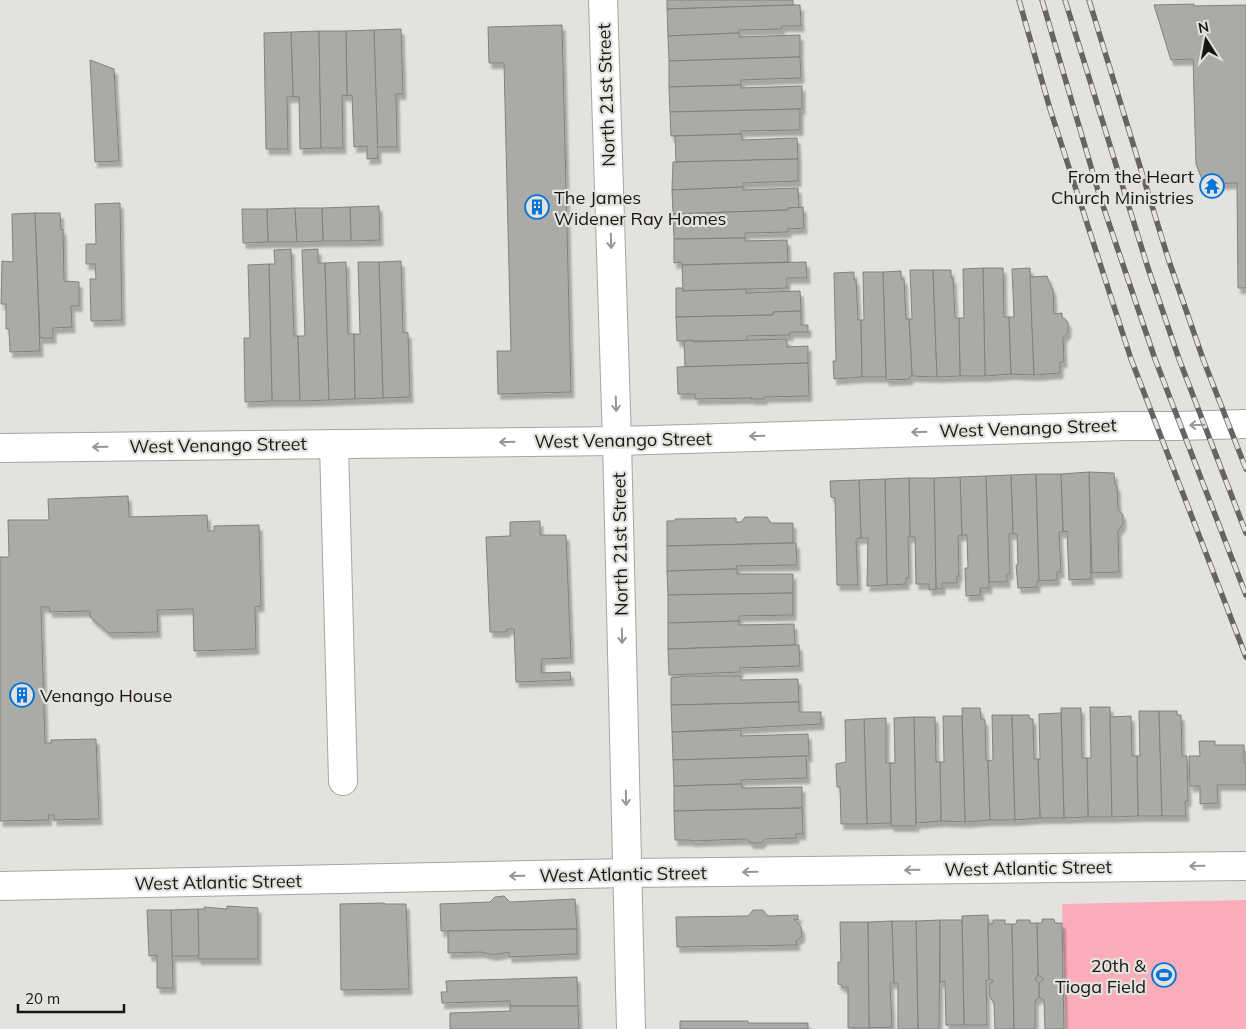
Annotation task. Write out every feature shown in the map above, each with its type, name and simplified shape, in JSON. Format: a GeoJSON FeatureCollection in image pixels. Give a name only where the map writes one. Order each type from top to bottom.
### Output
{"type":"FeatureCollection","features":[{"type":"Feature","properties":{"kind":"street","name":"North 21st Street"},"geometry":{"type":"LineString","coordinates":[[603,0],[617,441],[632,1029]]}},
{"type":"Feature","properties":{"kind":"street","name":"West Venango Street"},"geometry":{"type":"LineString","coordinates":[[0,448],[617,441],[1246,424]]}},
{"type":"Feature","properties":{"kind":"street"},"geometry":{"type":"LineString","coordinates":[[334,444],[343,781]]}},
{"type":"Feature","properties":{"kind":"street","name":"West Atlantic Street"},"geometry":{"type":"LineString","coordinates":[[0,886],[628,873],[1246,866]]}},
{"type":"Feature","properties":{"kind":"shaded area","name":"20th & Tioga Field"},"geometry":{"type":"Polygon","coordinates":[[[1246,900],[1246,1029],[1066,1029],[1062,904],[1246,900]]]}},
{"type":"Feature","properties":{"kind":"building"},"geometry":{"type":"Polygon","coordinates":[[[667,0],[793,0],[793,5],[667,9],[667,0]]]}},
{"type":"Feature","properties":{"kind":"building"},"geometry":{"type":"Polygon","coordinates":[[[1194,4],[1194,6],[1246,5],[1246,288],[1238,288],[1237,183],[1204,184],[1196,164],[1193,59],[1171,60],[1154,5],[1194,4]]]}},
{"type":"Feature","properties":{"kind":"building"},"geometry":{"type":"Polygon","coordinates":[[[800,5],[801,26],[782,26],[782,29],[739,30],[739,33],[668,36],[667,9],[800,5]]]}},
{"type":"Feature","properties":{"kind":"building","name":"The James Widener Ray Homes"},"geometry":{"type":"Polygon","coordinates":[[[562,25],[571,392],[498,394],[497,351],[511,351],[504,63],[489,63],[488,27],[562,25]]]}},
{"type":"Feature","properties":{"kind":"building"},"geometry":{"type":"Polygon","coordinates":[[[401,29],[403,94],[396,94],[397,147],[377,147],[374,30],[401,29]]]}},
{"type":"Feature","properties":{"kind":"building"},"geometry":{"type":"Polygon","coordinates":[[[374,30],[378,158],[367,159],[367,146],[354,147],[352,95],[347,96],[346,31],[374,30]]]}},
{"type":"Feature","properties":{"kind":"building"},"geometry":{"type":"Polygon","coordinates":[[[319,31],[321,148],[300,149],[299,96],[293,97],[291,32],[319,31]]]}},
{"type":"Feature","properties":{"kind":"building"},"geometry":{"type":"Polygon","coordinates":[[[319,31],[346,31],[347,96],[342,95],[343,148],[321,148],[319,31]]]}},
{"type":"Feature","properties":{"kind":"building"},"geometry":{"type":"Polygon","coordinates":[[[291,32],[293,97],[287,97],[288,149],[266,149],[264,33],[291,32]]]}},
{"type":"Feature","properties":{"kind":"building"},"geometry":{"type":"Polygon","coordinates":[[[739,33],[739,37],[800,35],[800,57],[669,61],[668,36],[739,33]]]}},
{"type":"Feature","properties":{"kind":"building"},"geometry":{"type":"Polygon","coordinates":[[[800,57],[801,78],[741,80],[741,85],[669,87],[669,61],[800,57]]]}},
{"type":"Feature","properties":{"kind":"building"},"geometry":{"type":"Polygon","coordinates":[[[90,60],[114,69],[119,161],[95,162],[90,60]]]}},
{"type":"Feature","properties":{"kind":"building"},"geometry":{"type":"Polygon","coordinates":[[[741,85],[741,88],[802,86],[802,109],[670,112],[669,87],[741,85]]]}},
{"type":"Feature","properties":{"kind":"building"},"geometry":{"type":"Polygon","coordinates":[[[800,109],[800,130],[741,131],[741,134],[671,136],[670,112],[800,109]]]}},
{"type":"Feature","properties":{"kind":"building"},"geometry":{"type":"Polygon","coordinates":[[[741,134],[742,140],[797,138],[798,159],[676,162],[675,136],[741,134]]]}},
{"type":"Feature","properties":{"kind":"building"},"geometry":{"type":"Polygon","coordinates":[[[798,159],[798,181],[743,183],[743,187],[672,190],[673,162],[798,159]]]}},
{"type":"Feature","properties":{"kind":"building"},"geometry":{"type":"Polygon","coordinates":[[[743,187],[743,190],[798,188],[799,208],[673,214],[672,190],[743,187]]]}},
{"type":"Feature","properties":{"kind":"building"},"geometry":{"type":"Polygon","coordinates":[[[120,203],[122,320],[91,321],[90,279],[96,279],[95,264],[86,264],[86,244],[96,244],[95,204],[120,203]]]}},
{"type":"Feature","properties":{"kind":"building"},"geometry":{"type":"Polygon","coordinates":[[[379,206],[380,240],[351,241],[350,207],[379,206]]]}},
{"type":"Feature","properties":{"kind":"building"},"geometry":{"type":"Polygon","coordinates":[[[350,207],[351,241],[323,241],[322,208],[350,207]]]}},
{"type":"Feature","properties":{"kind":"building"},"geometry":{"type":"Polygon","coordinates":[[[803,207],[804,228],[788,229],[788,232],[745,233],[745,238],[674,239],[673,214],[788,210],[788,208],[803,207]]]}},
{"type":"Feature","properties":{"kind":"building"},"geometry":{"type":"Polygon","coordinates":[[[295,208],[297,242],[268,242],[267,209],[295,208]]]}},
{"type":"Feature","properties":{"kind":"building"},"geometry":{"type":"Polygon","coordinates":[[[295,208],[322,208],[323,241],[297,242],[295,208]]]}},
{"type":"Feature","properties":{"kind":"building"},"geometry":{"type":"Polygon","coordinates":[[[242,209],[267,209],[268,242],[243,243],[242,209]]]}},
{"type":"Feature","properties":{"kind":"building"},"geometry":{"type":"Polygon","coordinates":[[[35,213],[60,213],[61,230],[63,229],[64,281],[79,282],[79,306],[71,306],[72,327],[53,328],[53,338],[40,338],[35,213]]]}},
{"type":"Feature","properties":{"kind":"building"},"geometry":{"type":"Polygon","coordinates":[[[35,213],[40,351],[10,352],[9,329],[6,329],[6,304],[1,304],[2,261],[13,262],[12,214],[35,213]]]}},
{"type":"Feature","properties":{"kind":"building"},"geometry":{"type":"Polygon","coordinates":[[[745,238],[745,241],[787,240],[788,262],[682,265],[682,262],[674,263],[674,239],[745,238]]]}},
{"type":"Feature","properties":{"kind":"building"},"geometry":{"type":"Polygon","coordinates":[[[291,249],[294,336],[298,336],[300,401],[272,401],[269,264],[275,264],[274,250],[291,249]]]}},
{"type":"Feature","properties":{"kind":"building"},"geometry":{"type":"Polygon","coordinates":[[[318,249],[318,263],[325,263],[329,400],[300,401],[298,336],[305,336],[302,250],[318,249]]]}},
{"type":"Feature","properties":{"kind":"building"},"geometry":{"type":"Polygon","coordinates":[[[401,261],[403,332],[408,333],[410,397],[383,398],[379,262],[401,261]]]}},
{"type":"Feature","properties":{"kind":"building"},"geometry":{"type":"Polygon","coordinates":[[[346,262],[348,334],[354,334],[355,399],[329,400],[325,263],[346,262]]]}},
{"type":"Feature","properties":{"kind":"building"},"geometry":{"type":"Polygon","coordinates":[[[358,262],[379,262],[383,398],[355,399],[354,334],[360,334],[358,262]]]}},
{"type":"Feature","properties":{"kind":"building"},"geometry":{"type":"Polygon","coordinates":[[[806,262],[807,278],[787,278],[787,288],[683,291],[682,265],[806,262]]]}},
{"type":"Feature","properties":{"kind":"building"},"geometry":{"type":"Polygon","coordinates":[[[269,264],[272,401],[245,402],[244,338],[250,338],[248,265],[269,264]]]}},
{"type":"Feature","properties":{"kind":"building"},"geometry":{"type":"Polygon","coordinates":[[[983,268],[1003,268],[1004,317],[1009,317],[1011,374],[985,376],[983,268]]]}},
{"type":"Feature","properties":{"kind":"building"},"geometry":{"type":"Polygon","coordinates":[[[983,268],[985,376],[960,376],[959,318],[964,318],[963,269],[983,268]]]}},
{"type":"Feature","properties":{"kind":"building"},"geometry":{"type":"Polygon","coordinates":[[[1030,268],[1034,375],[1011,374],[1009,317],[1014,317],[1012,269],[1030,268]]]}},
{"type":"Feature","properties":{"kind":"building"},"geometry":{"type":"Polygon","coordinates":[[[910,270],[933,270],[937,377],[912,376],[909,319],[912,319],[910,270]]]}},
{"type":"Feature","properties":{"kind":"building"},"geometry":{"type":"Polygon","coordinates":[[[933,270],[951,270],[955,318],[959,318],[960,376],[937,377],[933,270]]]}},
{"type":"Feature","properties":{"kind":"building"},"geometry":{"type":"Polygon","coordinates":[[[901,271],[901,279],[904,279],[906,319],[909,319],[912,376],[910,376],[910,379],[886,380],[883,272],[901,271]]]}},
{"type":"Feature","properties":{"kind":"building"},"geometry":{"type":"Polygon","coordinates":[[[854,272],[858,320],[861,320],[862,377],[834,379],[833,361],[836,361],[834,273],[854,272]]]}},
{"type":"Feature","properties":{"kind":"building"},"geometry":{"type":"Polygon","coordinates":[[[863,272],[883,272],[886,377],[862,377],[861,320],[864,320],[863,272]]]}},
{"type":"Feature","properties":{"kind":"building"},"geometry":{"type":"Polygon","coordinates":[[[1047,276],[1053,291],[1054,314],[1062,313],[1062,317],[1068,322],[1068,332],[1063,338],[1064,362],[1060,362],[1060,373],[1034,375],[1030,277],[1047,276]]]}},
{"type":"Feature","properties":{"kind":"building"},"geometry":{"type":"Polygon","coordinates":[[[676,288],[683,288],[683,291],[746,289],[746,293],[800,291],[801,311],[773,312],[773,315],[676,317],[676,288]]]}},
{"type":"Feature","properties":{"kind":"building"},"geometry":{"type":"Polygon","coordinates":[[[801,311],[801,325],[808,325],[808,332],[790,332],[790,335],[747,336],[747,341],[677,341],[676,317],[773,315],[773,312],[801,311]]]}},
{"type":"Feature","properties":{"kind":"building"},"geometry":{"type":"Polygon","coordinates":[[[787,339],[787,347],[808,346],[808,363],[685,367],[684,341],[787,339]]]}},
{"type":"Feature","properties":{"kind":"building"},"geometry":{"type":"Polygon","coordinates":[[[808,363],[809,396],[764,397],[764,399],[695,399],[695,394],[678,394],[677,367],[808,363]]]}},
{"type":"Feature","properties":{"kind":"building"},"geometry":{"type":"Polygon","coordinates":[[[1089,472],[1114,473],[1115,485],[1117,486],[1118,509],[1123,515],[1123,524],[1118,531],[1119,572],[1092,573],[1089,472]]]}},
{"type":"Feature","properties":{"kind":"building"},"geometry":{"type":"Polygon","coordinates":[[[1089,472],[1091,579],[1069,580],[1067,531],[1063,532],[1061,474],[1089,472]]]}},
{"type":"Feature","properties":{"kind":"building"},"geometry":{"type":"Polygon","coordinates":[[[1036,474],[1039,581],[1037,581],[1037,587],[1018,588],[1016,565],[1018,565],[1017,534],[1013,534],[1011,475],[1036,474]]]}},
{"type":"Feature","properties":{"kind":"building"},"geometry":{"type":"Polygon","coordinates":[[[1036,474],[1061,474],[1063,532],[1059,532],[1061,572],[1057,572],[1057,580],[1039,581],[1036,474]]]}},
{"type":"Feature","properties":{"kind":"building"},"geometry":{"type":"Polygon","coordinates":[[[1011,475],[1013,534],[1009,534],[1010,574],[1007,574],[1007,582],[989,582],[986,476],[1011,475]]]}},
{"type":"Feature","properties":{"kind":"building"},"geometry":{"type":"Polygon","coordinates":[[[986,476],[989,588],[980,588],[981,595],[966,596],[965,568],[968,568],[967,535],[962,535],[960,477],[986,476]]]}},
{"type":"Feature","properties":{"kind":"building"},"geometry":{"type":"Polygon","coordinates":[[[960,477],[962,535],[958,536],[959,576],[957,576],[957,583],[942,583],[942,589],[936,589],[934,478],[960,477]]]}},
{"type":"Feature","properties":{"kind":"building"},"geometry":{"type":"Polygon","coordinates":[[[909,478],[934,478],[936,589],[929,590],[929,584],[916,584],[915,537],[910,537],[909,478]]]}},
{"type":"Feature","properties":{"kind":"building"},"geometry":{"type":"Polygon","coordinates":[[[909,478],[909,578],[906,578],[906,584],[887,585],[885,479],[909,478]]]}},
{"type":"Feature","properties":{"kind":"building"},"geometry":{"type":"Polygon","coordinates":[[[885,479],[887,585],[867,586],[868,538],[861,538],[859,480],[885,479]]]}},
{"type":"Feature","properties":{"kind":"building"},"geometry":{"type":"Polygon","coordinates":[[[859,480],[861,538],[856,539],[858,585],[837,585],[835,498],[831,497],[830,481],[859,480]]]}},
{"type":"Feature","properties":{"kind":"building","name":"Venango House"},"geometry":{"type":"Polygon","coordinates":[[[128,496],[129,517],[207,515],[208,531],[214,531],[214,526],[259,525],[261,606],[255,607],[256,649],[194,651],[193,609],[157,610],[158,632],[109,633],[90,617],[90,611],[50,612],[49,607],[41,607],[45,743],[51,743],[51,740],[96,739],[99,819],[54,820],[54,815],[48,815],[49,820],[0,821],[0,557],[9,557],[8,520],[49,520],[48,499],[128,496]]]}},
{"type":"Feature","properties":{"kind":"building"},"geometry":{"type":"Polygon","coordinates":[[[745,517],[767,517],[771,523],[793,523],[793,543],[667,546],[667,521],[675,521],[675,519],[736,518],[736,522],[741,522],[745,517]]]}},
{"type":"Feature","properties":{"kind":"building"},"geometry":{"type":"Polygon","coordinates":[[[540,521],[540,535],[566,535],[571,658],[542,659],[541,673],[570,672],[571,680],[516,682],[514,629],[507,629],[507,632],[490,632],[486,537],[510,536],[510,522],[540,521]]]}},
{"type":"Feature","properties":{"kind":"building"},"geometry":{"type":"Polygon","coordinates":[[[796,543],[797,565],[736,566],[737,569],[667,571],[667,546],[796,543]]]}},
{"type":"Feature","properties":{"kind":"building"},"geometry":{"type":"Polygon","coordinates":[[[737,569],[737,574],[793,574],[793,593],[668,595],[667,571],[737,569]]]}},
{"type":"Feature","properties":{"kind":"building"},"geometry":{"type":"Polygon","coordinates":[[[793,593],[793,615],[739,616],[739,621],[668,623],[668,595],[793,593]]]}},
{"type":"Feature","properties":{"kind":"building"},"geometry":{"type":"Polygon","coordinates":[[[739,621],[739,625],[794,624],[795,645],[668,649],[668,623],[739,621]]]}},
{"type":"Feature","properties":{"kind":"building"},"geometry":{"type":"Polygon","coordinates":[[[799,645],[800,666],[740,668],[740,672],[669,675],[668,649],[799,645]]]}},
{"type":"Feature","properties":{"kind":"building"},"geometry":{"type":"Polygon","coordinates":[[[686,676],[741,676],[741,680],[798,679],[799,702],[671,705],[671,678],[686,676]]]}},
{"type":"Feature","properties":{"kind":"building"},"geometry":{"type":"Polygon","coordinates":[[[799,702],[799,712],[821,712],[821,724],[672,732],[671,705],[799,702]]]}},
{"type":"Feature","properties":{"kind":"building"},"geometry":{"type":"Polygon","coordinates":[[[1090,707],[1110,707],[1112,817],[1088,817],[1087,758],[1091,758],[1090,707]]]}},
{"type":"Feature","properties":{"kind":"building"},"geometry":{"type":"Polygon","coordinates":[[[962,708],[980,708],[981,719],[985,720],[990,820],[965,822],[962,708]]]}},
{"type":"Feature","properties":{"kind":"building"},"geometry":{"type":"Polygon","coordinates":[[[1061,708],[1081,708],[1082,758],[1087,758],[1088,817],[1064,818],[1061,708]]]}},
{"type":"Feature","properties":{"kind":"building"},"geometry":{"type":"Polygon","coordinates":[[[1139,711],[1159,711],[1162,816],[1138,816],[1137,756],[1140,756],[1139,711]]]}},
{"type":"Feature","properties":{"kind":"building"},"geometry":{"type":"Polygon","coordinates":[[[1159,711],[1177,711],[1177,715],[1181,715],[1182,756],[1187,756],[1188,801],[1185,801],[1186,816],[1162,816],[1159,711]]]}},
{"type":"Feature","properties":{"kind":"building"},"geometry":{"type":"Polygon","coordinates":[[[1061,713],[1064,818],[1040,818],[1039,714],[1061,713]]]}},
{"type":"Feature","properties":{"kind":"building"},"geometry":{"type":"Polygon","coordinates":[[[992,715],[1012,715],[1015,820],[990,820],[988,761],[993,760],[992,715]]]}},
{"type":"Feature","properties":{"kind":"building"},"geometry":{"type":"Polygon","coordinates":[[[1012,715],[1029,715],[1030,719],[1033,719],[1034,759],[1038,759],[1040,818],[1015,820],[1012,715]]]}},
{"type":"Feature","properties":{"kind":"building"},"geometry":{"type":"Polygon","coordinates":[[[943,716],[962,716],[965,822],[941,821],[940,762],[944,762],[943,716]]]}},
{"type":"Feature","properties":{"kind":"building"},"geometry":{"type":"Polygon","coordinates":[[[1131,716],[1132,756],[1137,756],[1138,816],[1112,817],[1110,717],[1131,716]]]}},
{"type":"Feature","properties":{"kind":"building"},"geometry":{"type":"Polygon","coordinates":[[[914,717],[935,717],[936,762],[940,762],[941,821],[916,823],[914,717]]]}},
{"type":"Feature","properties":{"kind":"building"},"geometry":{"type":"Polygon","coordinates":[[[914,717],[916,826],[891,826],[890,763],[895,763],[894,718],[914,717]]]}},
{"type":"Feature","properties":{"kind":"building"},"geometry":{"type":"Polygon","coordinates":[[[886,718],[886,763],[890,763],[891,823],[867,824],[864,719],[886,718]]]}},
{"type":"Feature","properties":{"kind":"building"},"geometry":{"type":"Polygon","coordinates":[[[864,719],[867,824],[841,824],[840,787],[837,787],[836,764],[846,762],[845,720],[864,719]]]}},
{"type":"Feature","properties":{"kind":"building"},"geometry":{"type":"Polygon","coordinates":[[[741,730],[741,736],[808,734],[809,756],[673,760],[672,732],[741,730]]]}},
{"type":"Feature","properties":{"kind":"building"},"geometry":{"type":"Polygon","coordinates":[[[1199,741],[1215,741],[1215,745],[1244,745],[1246,785],[1217,785],[1218,803],[1200,804],[1200,786],[1190,786],[1189,756],[1200,756],[1199,741]]]}},
{"type":"Feature","properties":{"kind":"building"},"geometry":{"type":"Polygon","coordinates":[[[806,756],[807,778],[741,780],[741,784],[674,786],[673,760],[806,756]]]}},
{"type":"Feature","properties":{"kind":"building"},"geometry":{"type":"Polygon","coordinates":[[[741,784],[742,788],[802,787],[802,808],[674,811],[674,786],[741,784]]]}},
{"type":"Feature","properties":{"kind":"building"},"geometry":{"type":"Polygon","coordinates":[[[802,808],[803,834],[796,834],[796,838],[765,839],[761,843],[751,843],[747,839],[675,840],[674,811],[802,808]]]}},
{"type":"Feature","properties":{"kind":"building"},"geometry":{"type":"Polygon","coordinates":[[[504,896],[510,902],[575,899],[577,929],[441,931],[440,904],[490,902],[495,897],[504,896]]]}},
{"type":"Feature","properties":{"kind":"building"},"geometry":{"type":"Polygon","coordinates":[[[340,904],[406,904],[409,989],[341,990],[340,904]]]}},
{"type":"Feature","properties":{"kind":"building"},"geometry":{"type":"Polygon","coordinates":[[[227,906],[258,908],[258,959],[198,959],[198,909],[205,909],[204,907],[227,909],[227,906]]]}},
{"type":"Feature","properties":{"kind":"building"},"geometry":{"type":"Polygon","coordinates":[[[198,909],[199,956],[172,956],[171,910],[198,909]]]}},
{"type":"Feature","properties":{"kind":"building"},"geometry":{"type":"Polygon","coordinates":[[[147,910],[171,910],[173,988],[157,988],[157,955],[149,956],[147,910]]]}},
{"type":"Feature","properties":{"kind":"building"},"geometry":{"type":"Polygon","coordinates":[[[753,910],[763,910],[768,916],[798,915],[798,920],[794,919],[801,927],[802,936],[796,941],[797,945],[677,947],[676,917],[748,916],[753,910]]]}},
{"type":"Feature","properties":{"kind":"building"},"geometry":{"type":"Polygon","coordinates":[[[988,915],[989,980],[986,980],[987,1025],[964,1025],[962,916],[988,915]]]}},
{"type":"Feature","properties":{"kind":"building"},"geometry":{"type":"Polygon","coordinates":[[[1042,919],[1054,919],[1055,923],[1062,923],[1064,1029],[1045,1029],[1044,1000],[1039,997],[1039,983],[1044,979],[1038,975],[1037,923],[1042,923],[1042,919]]]}},
{"type":"Feature","properties":{"kind":"building"},"geometry":{"type":"Polygon","coordinates":[[[940,920],[939,1029],[918,1029],[916,921],[940,920]]]}},
{"type":"Feature","properties":{"kind":"building"},"geometry":{"type":"Polygon","coordinates":[[[940,920],[962,920],[964,1025],[946,1025],[945,981],[940,982],[940,920]]]}},
{"type":"Feature","properties":{"kind":"building"},"geometry":{"type":"Polygon","coordinates":[[[993,920],[1005,920],[1005,924],[1012,924],[1014,1029],[995,1029],[994,1002],[990,998],[989,984],[994,981],[989,978],[988,924],[993,924],[993,920]]]}},
{"type":"Feature","properties":{"kind":"building"},"geometry":{"type":"Polygon","coordinates":[[[1017,920],[1030,920],[1030,923],[1037,923],[1038,975],[1035,980],[1039,983],[1039,997],[1035,1001],[1035,1029],[1014,1029],[1012,924],[1016,924],[1017,920]]]}},
{"type":"Feature","properties":{"kind":"building"},"geometry":{"type":"Polygon","coordinates":[[[892,921],[894,983],[890,983],[892,1027],[869,1028],[868,922],[892,921]]]}},
{"type":"Feature","properties":{"kind":"building"},"geometry":{"type":"Polygon","coordinates":[[[892,921],[916,921],[918,1029],[898,1029],[898,983],[894,983],[892,921]]]}},
{"type":"Feature","properties":{"kind":"building"},"geometry":{"type":"Polygon","coordinates":[[[840,922],[868,922],[869,1028],[848,1028],[848,987],[842,987],[842,985],[838,984],[838,962],[841,962],[840,922]]]}},
{"type":"Feature","properties":{"kind":"building"},"geometry":{"type":"Polygon","coordinates":[[[577,929],[577,954],[509,957],[509,952],[493,955],[481,952],[448,953],[448,931],[577,929]]]}},
{"type":"Feature","properties":{"kind":"building"},"geometry":{"type":"Polygon","coordinates":[[[577,977],[578,1006],[510,1006],[510,1001],[442,1003],[441,992],[447,992],[446,981],[577,977]]]}},
{"type":"Feature","properties":{"kind":"building"},"geometry":{"type":"Polygon","coordinates":[[[510,1006],[578,1006],[579,1029],[450,1029],[450,1013],[510,1011],[510,1006]]]}},
{"type":"Feature","properties":{"kind":"building"},"geometry":{"type":"Polygon","coordinates":[[[680,1021],[808,1023],[808,1029],[680,1029],[680,1021]]]}},
{"type":"Feature","properties":{"kind":"railway"},"geometry":{"type":"LineString","coordinates":[[1019,0],[1050,109],[1131,359],[1246,657]]}},
{"type":"Feature","properties":{"kind":"railway"},"geometry":{"type":"LineString","coordinates":[[1042,0],[1099,194],[1155,359],[1246,595]]}},
{"type":"Feature","properties":{"kind":"railway"},"geometry":{"type":"LineString","coordinates":[[1065,0],[1147,265],[1179,359],[1246,533]]}},
{"type":"Feature","properties":{"kind":"railway"},"geometry":{"type":"LineString","coordinates":[[1089,0],[1168,258],[1203,359],[1246,469]]}},
{"type":"Feature","properties":{"kind":"place","name":"From the Heart Church Ministries"},"geometry":{"type":"Point","coordinates":[1212,186]}},
{"type":"Feature","properties":{"kind":"place","name":"The James Widener Ray Homes"},"geometry":{"type":"Point","coordinates":[537,207]}},
{"type":"Feature","properties":{"kind":"place","name":"Venango House"},"geometry":{"type":"Point","coordinates":[22,695]}},
{"type":"Feature","properties":{"kind":"place","name":"20th & Tioga Field"},"geometry":{"type":"Point","coordinates":[1164,975]}}]}
